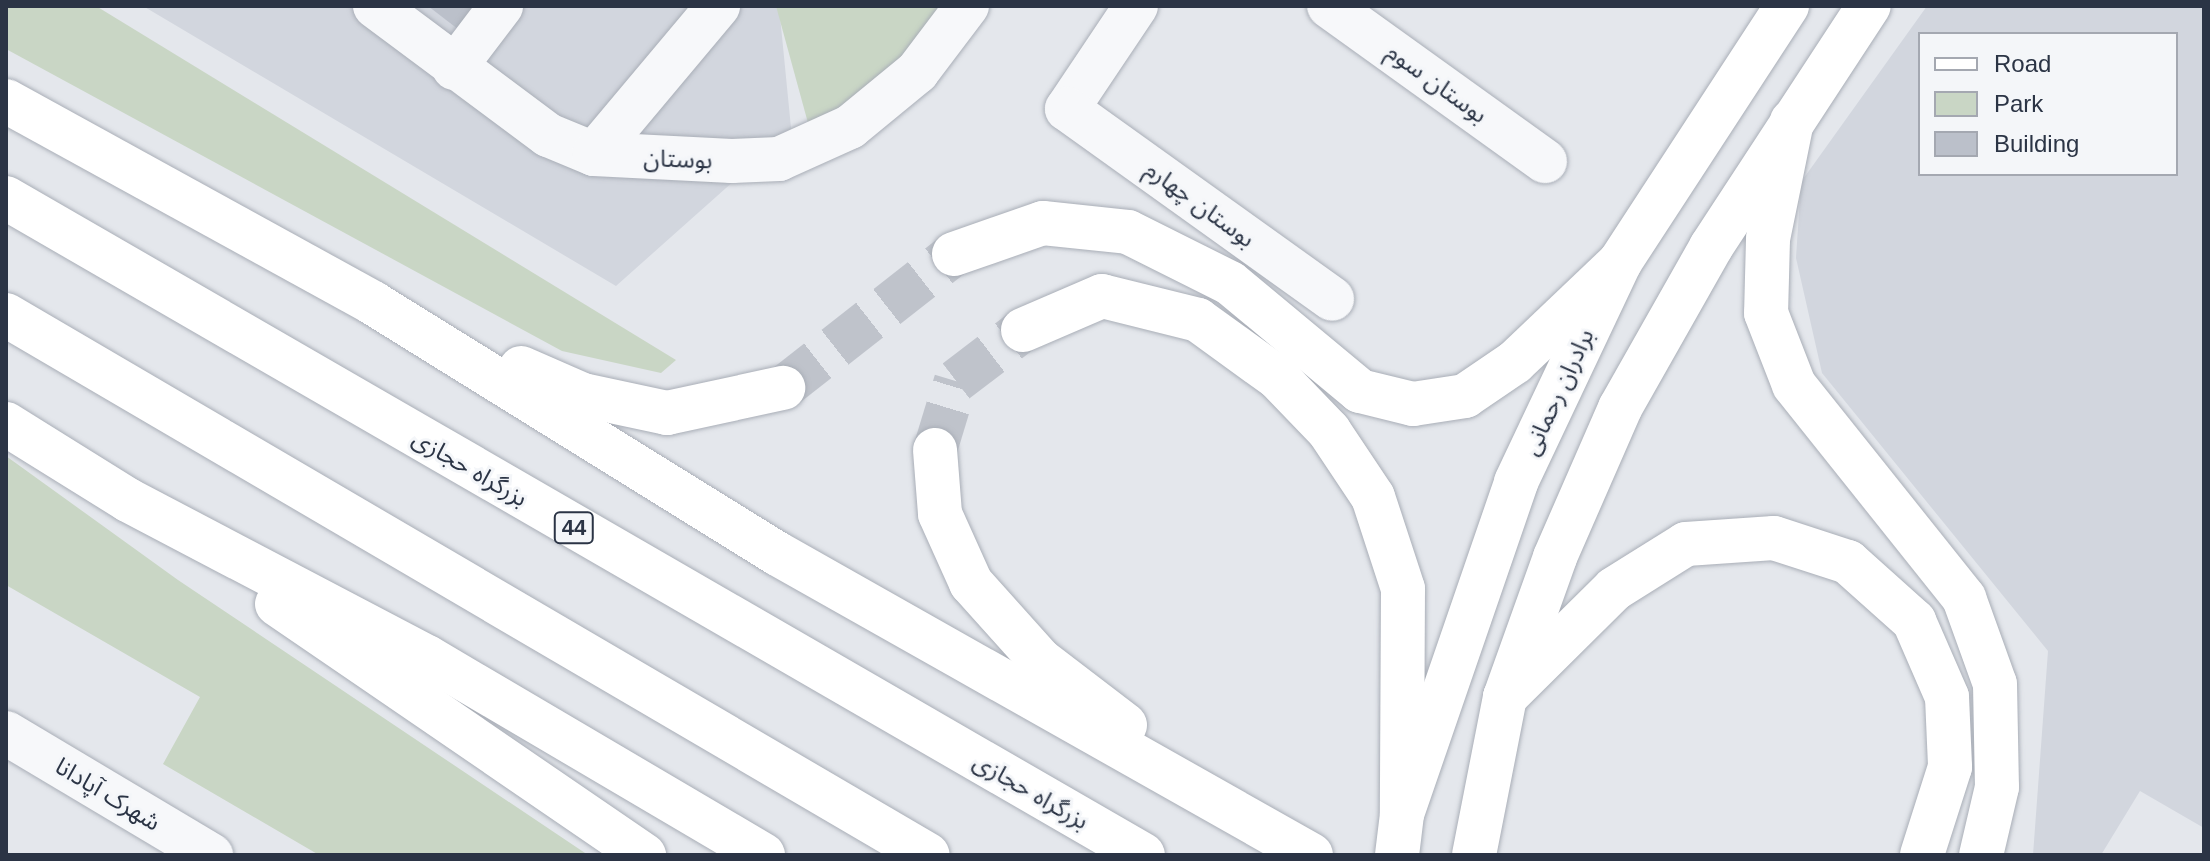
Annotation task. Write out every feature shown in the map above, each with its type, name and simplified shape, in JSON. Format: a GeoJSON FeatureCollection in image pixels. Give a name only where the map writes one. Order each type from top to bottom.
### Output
{"type":"FeatureCollection","features":[{"type":"Feature","properties":{"kind":"main road","name":"برادران رحمانی"},"geometry":{"type":"LineString","coordinates":[[1399,834],[1516,482],[1620,262],[1787,6]]}},
{"type":"Feature","properties":{"kind":"main road"},"geometry":{"type":"LineString","coordinates":[[1474,855],[1505,697],[1555,557],[1620,408],[1711,247],[1869,6]]}},
{"type":"Feature","properties":{"kind":"main road"},"geometry":{"type":"LineString","coordinates":[[6,101],[373,303],[778,554],[1311,855]]}},
{"type":"Feature","properties":{"kind":"main road"},"geometry":{"type":"LineString","coordinates":[[1792,121],[1768,239],[1766,313],[1794,385],[1964,598],[1995,684],[1997,787],[1981,855]]}},
{"type":"Feature","properties":{"kind":"main road","name":"بزرگراه حجازی"},"geometry":{"type":"LineString","coordinates":[[6,198],[1143,855]]}},
{"type":"Feature","properties":{"kind":"main road"},"geometry":{"type":"LineString","coordinates":[[954,254],[1043,223],[1128,232],[1230,283],[1360,391],[1413,404],[1465,396],[1515,362],[1620,262]]}},
{"type":"Feature","properties":{"kind":"main road"},"geometry":{"type":"LineString","coordinates":[[1023,330],[1102,296],[1198,320],[1278,378],[1329,431],[1373,497],[1403,589],[1399,834]]}},
{"type":"Feature","properties":{"kind":"main road"},"geometry":{"type":"LineString","coordinates":[[373,303],[583,395],[667,413],[783,388]]}},
{"type":"Feature","properties":{"kind":"main road"},"geometry":{"type":"LineString","coordinates":[[6,315],[928,855]]}},
{"type":"Feature","properties":{"kind":"main road"},"geometry":{"type":"LineString","coordinates":[[6,424],[128,500],[644,855]]}},
{"type":"Feature","properties":{"kind":"main road"},"geometry":{"type":"LineString","coordinates":[[935,450],[940,514],[971,583],[1040,660],[1257,826]]}},
{"type":"Feature","properties":{"kind":"main road"},"geometry":{"type":"LineString","coordinates":[[128,500],[427,657],[763,855]]}},
{"type":"Feature","properties":{"kind":"main road"},"geometry":{"type":"LineString","coordinates":[[1505,697],[1614,589],[1686,544],[1774,538],[1848,562],[1914,621],[1947,697],[1950,767],[1922,855]]}},
{"type":"Feature","properties":{"kind":"street","name":"بوستان"},"geometry":{"type":"LineString","coordinates":[[375,6],[454,68],[548,135],[594,154],[732,161],[779,159],[808,149],[850,127],[917,72],[967,6]]}},
{"type":"Feature","properties":{"kind":"street"},"geometry":{"type":"LineString","coordinates":[[454,68],[501,6]]}},
{"type":"Feature","properties":{"kind":"street"},"geometry":{"type":"LineString","coordinates":[[594,154],[718,6]]}},
{"type":"Feature","properties":{"kind":"street","name":"بوستان چهارم"},"geometry":{"type":"LineString","coordinates":[[1136,6],[1067,109],[1332,299]]}},
{"type":"Feature","properties":{"kind":"street","name":"بوستان سوم"},"geometry":{"type":"LineString","coordinates":[[1329,6],[1545,161]]}},
{"type":"Feature","properties":{"kind":"street","name":"شهرک آپادانا"},"geometry":{"type":"LineString","coordinates":[[6,733],[211,855]]}},
{"type":"Feature","properties":{"kind":"shaded area"},"geometry":{"type":"Polygon","coordinates":[[[143,6],[779,6],[792,138],[735,180],[616,286],[143,6]]]}},
{"type":"Feature","properties":{"kind":"shaded area"},"geometry":{"type":"Polygon","coordinates":[[[1927,6],[2204,6],[2204,828],[2140,791],[2101,855],[2033,855],[2048,651],[1822,373],[1796,258],[1801,182],[1927,6]]]}},
{"type":"Feature","properties":{"kind":"green space"},"geometry":{"type":"Polygon","coordinates":[[[6,6],[96,6],[676,360],[661,373],[562,351],[6,49],[6,6]]]}},
{"type":"Feature","properties":{"kind":"green space"},"geometry":{"type":"Polygon","coordinates":[[[776,6],[947,6],[910,55],[811,134],[776,6]]]}},
{"type":"Feature","properties":{"kind":"green space"},"geometry":{"type":"Polygon","coordinates":[[[6,456],[178,580],[588,855],[319,855],[163,764],[200,697],[6,585],[6,456]]]}},
{"type":"Feature","properties":{"kind":"building"},"geometry":{"type":"Polygon","coordinates":[[[428,6],[483,6],[463,33],[428,6]]]}},
{"type":"Feature","properties":{"kind":"tunnel"},"geometry":{"type":"LineString","coordinates":[[783,388],[954,254]]}},
{"type":"Feature","properties":{"kind":"tunnel"},"geometry":{"type":"LineString","coordinates":[[935,450],[956,381],[1023,330]]}}]}
